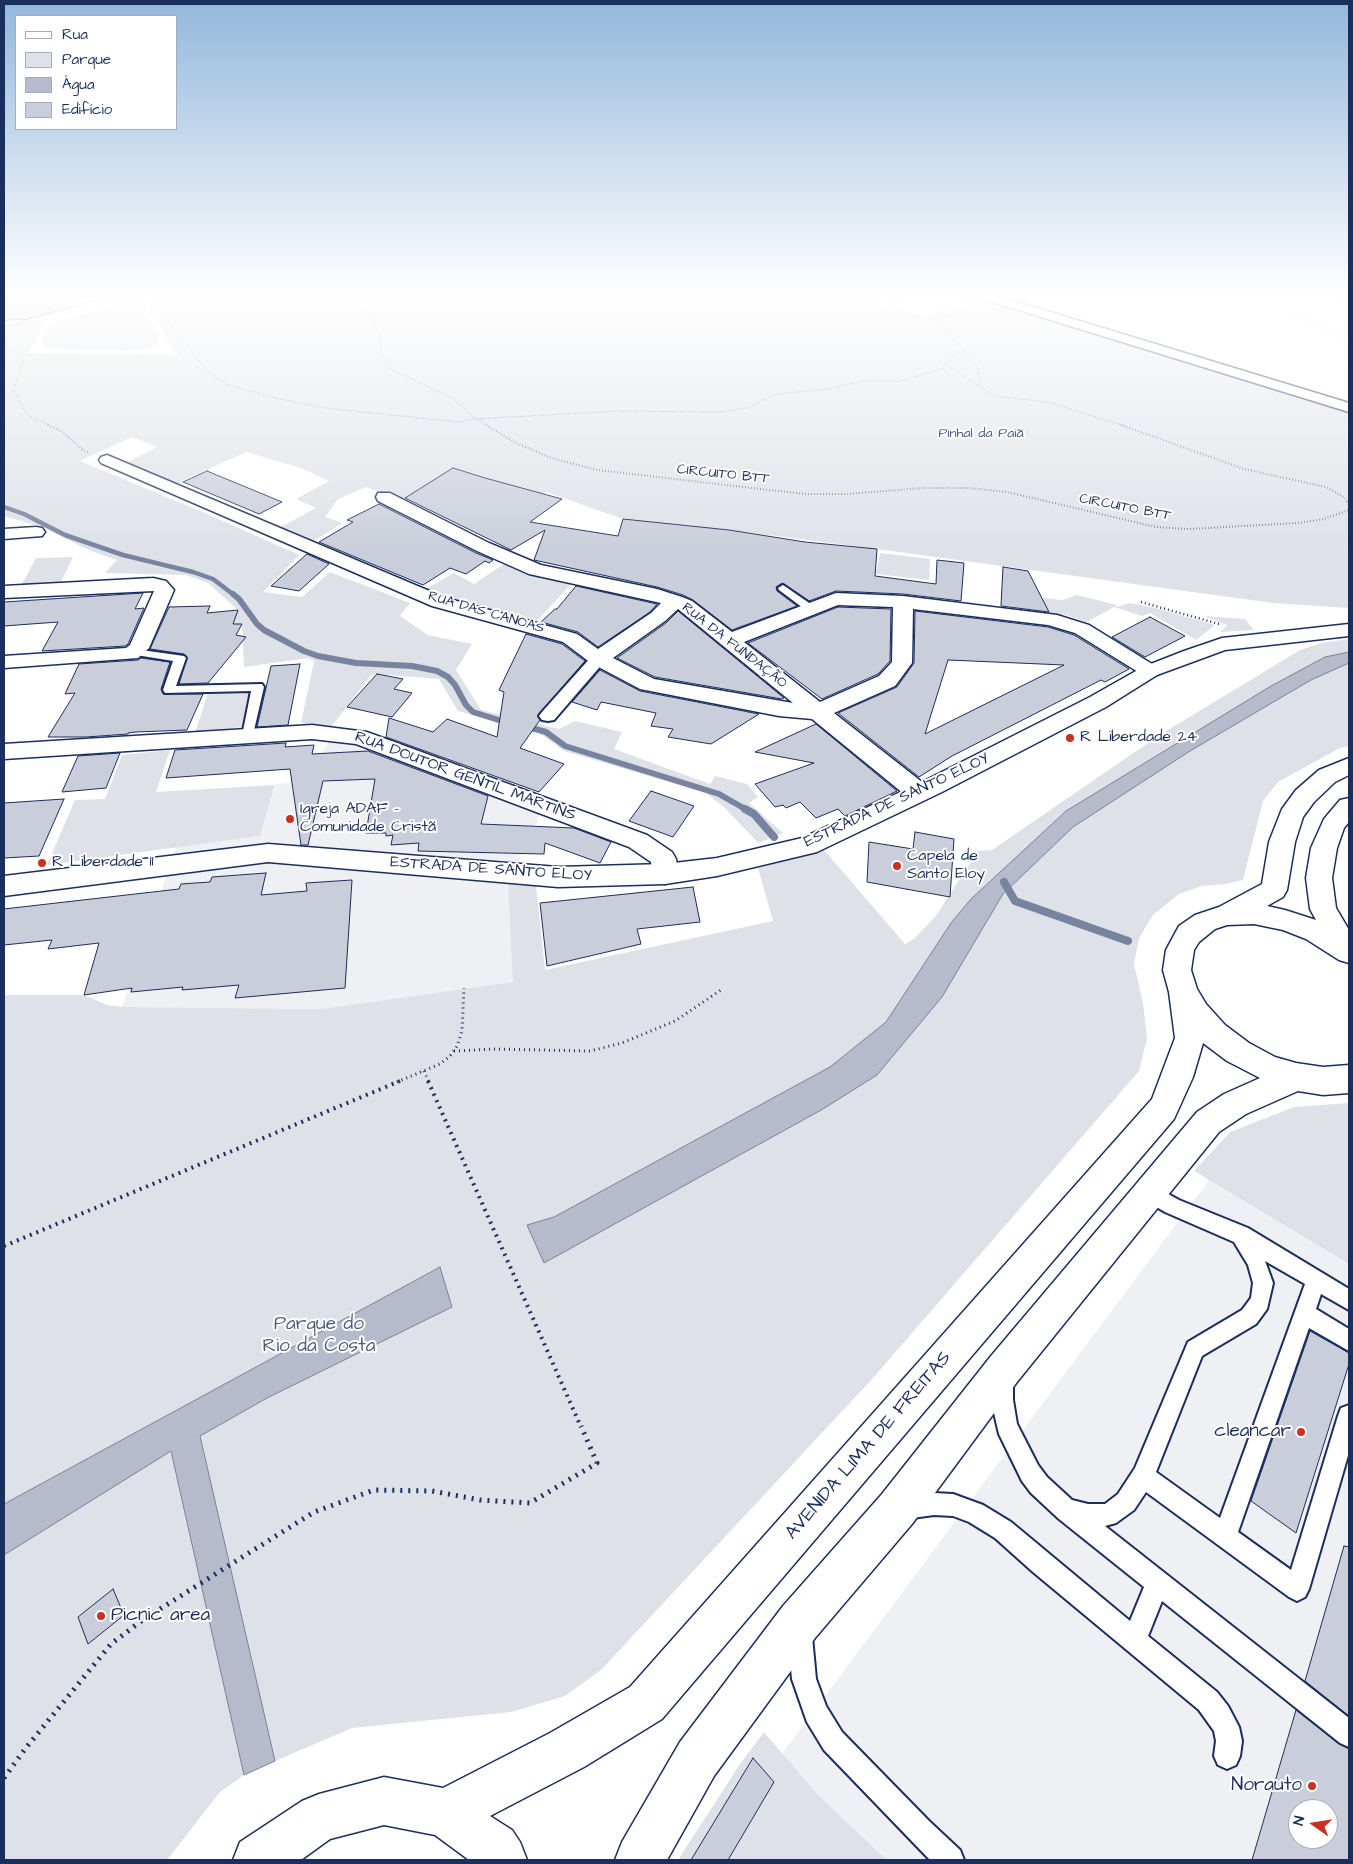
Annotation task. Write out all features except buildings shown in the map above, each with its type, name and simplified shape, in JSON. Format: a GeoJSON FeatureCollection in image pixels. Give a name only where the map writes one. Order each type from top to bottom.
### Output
{"type":"FeatureCollection","features":[{"type":"Feature","properties":{"kind":"main road"},"geometry":{"type":"LineString","coordinates":[[1258,380],[1349,408]]}},
{"type":"Feature","properties":{"kind":"main road","name":"RUA DAS CANOAS"},"geometry":{"type":"LineString","coordinates":[[107,460],[439,602],[479,614],[520,622],[570,638],[598,659],[648,684],[779,709],[817,712]]}},
{"type":"Feature","properties":{"kind":"main road","name":"RUA DA FUNDAÇÃO"},"geometry":{"type":"LineString","coordinates":[[384,497],[536,570],[675,601],[685,605],[918,792]]}},
{"type":"Feature","properties":{"kind":"main road"},"geometry":{"type":"LineString","coordinates":[[4,534],[36,532]]}},
{"type":"Feature","properties":{"kind":"main road"},"geometry":{"type":"LineString","coordinates":[[4,592],[160,585],[164,590],[164,594],[139,648],[134,652],[127,655],[4,662]]}},
{"type":"Feature","properties":{"kind":"main road"},"geometry":{"type":"LineString","coordinates":[[730,640],[836,599],[903,602],[1050,619],[1082,629],[1150,671]]}},
{"type":"Feature","properties":{"kind":"main road"},"geometry":{"type":"LineString","coordinates":[[598,659],[658,617],[675,601]]}},
{"type":"Feature","properties":{"kind":"main road"},"geometry":{"type":"LineString","coordinates":[[817,712],[886,681],[902,663],[903,602]]}},
{"type":"Feature","properties":{"kind":"main road","name":"ESTRADA DE SANTO ELOY"},"geometry":{"type":"LineString","coordinates":[[4,886],[268,853],[558,877],[664,874],[717,867],[808,846],[934,786],[1098,702],[1150,671],[1227,643],[1349,630]]}},
{"type":"Feature","properties":{"kind":"main road","name":"RUA DOUTOR GENTIL MARTINS"},"geometry":{"type":"LineString","coordinates":[[4,752],[318,732],[343,734],[376,742],[638,841],[663,859],[664,874]]}},
{"type":"Feature","properties":{"kind":"main road"},"geometry":{"type":"LineString","coordinates":[[1349,766],[1327,776],[1305,796],[1291,814],[1282,842],[1274,890],[1227,915],[1205,922],[1189,934],[1180,950],[1177,970],[1183,992],[1196,1013],[1214,1034],[1238,1052],[1266,1067],[1296,1077],[1323,1081],[1349,1079]]}},
{"type":"Feature","properties":{"kind":"main road"},"geometry":{"type":"LineString","coordinates":[[1347,950],[1323,909],[1319,878],[1324,848],[1333,825],[1349,806]]}},
{"type":"Feature","properties":{"kind":"main road"},"geometry":{"type":"LineString","coordinates":[[1227,915],[1254,914],[1285,920],[1316,931],[1347,950]]}},
{"type":"Feature","properties":{"kind":"main road","name":"AVENIDA LIMA DE FREITAS"},"geometry":{"type":"LineString","coordinates":[[446,1813],[567,1750],[646,1703],[1163,1109],[1178,1077],[1190,1038],[1183,992]]}},
{"type":"Feature","properties":{"kind":"main road"},"geometry":{"type":"LineString","coordinates":[[640,1860],[697,1760],[799,1622],[896,1509],[1004,1369],[1208,1122],[1235,1104],[1296,1077]]}},
{"type":"Feature","properties":{"kind":"main road"},"geometry":{"type":"LineString","coordinates":[[258,1860],[319,1818],[384,1801],[446,1813],[494,1848],[502,1860]]}},
{"type":"Feature","properties":{"kind":"street"},"geometry":{"type":"LineString","coordinates":[[548,716],[598,659]]}},
{"type":"Feature","properties":{"kind":"lane"},"geometry":{"type":"LineString","coordinates":[[783,588],[811,609]]}},
{"type":"Feature","properties":{"kind":"lane"},"geometry":{"type":"LineString","coordinates":[[134,652],[180,658],[169,690],[258,687],[248,736]]}},
{"type":"Feature","properties":{"kind":"lane"},"geometry":{"type":"LineString","coordinates":[[1150,1193],[1172,1206],[1241,1235],[1349,1300]]}},
{"type":"Feature","properties":{"kind":"lane"},"geometry":{"type":"LineString","coordinates":[[1067,1511],[1088,1515],[1108,1515],[1126,1502],[1143,1476],[1195,1349],[1249,1317],[1260,1302],[1263,1283],[1256,1261],[1241,1235]]}},
{"type":"Feature","properties":{"kind":"lane"},"geometry":{"type":"LineString","coordinates":[[1225,1536],[1316,1280]]}},
{"type":"Feature","properties":{"kind":"lane"},"geometry":{"type":"LineString","coordinates":[[1304,1313],[1349,1341]]}},
{"type":"Feature","properties":{"kind":"lane"},"geometry":{"type":"LineString","coordinates":[[1004,1369],[1002,1400],[1007,1426],[1030,1473],[1039,1485],[1067,1511],[1349,1734]]}},
{"type":"Feature","properties":{"kind":"lane"},"geometry":{"type":"LineString","coordinates":[[1143,1476],[1296,1589],[1349,1416]]}},
{"type":"Feature","properties":{"kind":"lane"},"geometry":{"type":"LineString","coordinates":[[896,1509],[934,1504],[953,1505],[976,1513],[1003,1530],[1041,1564],[1208,1701],[1226,1728],[1229,1741],[1227,1756]]}},
{"type":"Feature","properties":{"kind":"lane"},"geometry":{"type":"LineString","coordinates":[[1134,1640],[1158,1582]]}},
{"type":"Feature","properties":{"kind":"lane"},"geometry":{"type":"LineString","coordinates":[[799,1622],[804,1679],[816,1712],[833,1741],[919,1831],[950,1860]]}},
{"type":"Feature","properties":{"kind":"path"},"geometry":{"type":"LineString","coordinates":[[17,380],[13,390],[28,416],[61,431],[83,450],[107,460]]}},
{"type":"Feature","properties":{"kind":"path"},"geometry":{"type":"LineString","coordinates":[[220,380],[229,385],[272,397],[324,408],[459,422],[476,419],[617,410],[721,412],[747,408],[776,394],[828,389],[862,381],[905,380]]}},
{"type":"Feature","properties":{"kind":"path","name":"CIRCUITO BTT"},"geometry":{"type":"LineString","coordinates":[[413,380],[454,399],[476,419],[516,442],[572,465],[632,475],[778,491],[847,494],[923,488],[969,488],[1007,492],[1156,528],[1189,529],[1298,523],[1324,519],[1349,510]]}},
{"type":"Feature","properties":{"kind":"path"},"geometry":{"type":"LineString","coordinates":[[967,380],[984,392],[994,396],[1062,406],[1183,446],[1244,470],[1326,487],[1345,498],[1349,505]]}},
{"type":"Feature","properties":{"kind":"path"},"geometry":{"type":"LineString","coordinates":[[979,380],[984,392]]}},
{"type":"Feature","properties":{"kind":"path"},"geometry":{"type":"LineString","coordinates":[[1141,602],[1221,625],[1212,632],[1227,643]]}},
{"type":"Feature","properties":{"kind":"path"},"geometry":{"type":"LineString","coordinates":[[4,1246],[440,1064],[453,1051],[462,1031],[464,988]]}},
{"type":"Feature","properties":{"kind":"path"},"geometry":{"type":"LineString","coordinates":[[453,1051],[493,1049],[590,1051],[622,1043],[675,1021],[721,990]]}},
{"type":"Feature","properties":{"kind":"path"},"geometry":{"type":"LineString","coordinates":[[4,1778],[25,1749],[111,1644],[144,1619],[314,1512],[374,1490],[432,1491],[480,1500],[530,1503],[597,1463],[424,1071]]}},
{"type":"Feature","properties":{"kind":"shaded area"},"geometry":{"type":"Polygon","coordinates":[[[333,736],[541,812],[508,883],[514,982],[321,1009],[122,1007],[176,847],[260,836],[276,784],[314,781],[321,753],[333,736]]]}},
{"type":"Feature","properties":{"kind":"shaded area"},"geometry":{"type":"Polygon","coordinates":[[[1209,1180],[1349,1264],[1349,1860],[887,1860],[818,1795],[782,1754],[1209,1180]]]}},
{"type":"Feature","properties":{"kind":"green space","name":"Pinhal da Paiã"},"geometry":{"type":"Polygon","coordinates":[[[4,380],[1243,380],[1349,413],[1349,608],[1273,603],[877,549],[729,530],[623,519],[546,492],[543,494],[453,468],[402,500],[366,487],[338,499],[325,517],[343,523],[312,542],[281,527],[316,508],[296,499],[329,481],[301,468],[246,452],[178,483],[124,464],[157,447],[132,437],[80,461],[205,513],[299,555],[263,592],[302,597],[330,572],[410,603],[400,616],[428,635],[472,644],[456,670],[481,710],[559,729],[575,721],[622,732],[614,749],[710,784],[715,776],[747,784],[758,797],[749,803],[783,833],[758,843],[725,808],[706,793],[564,751],[538,732],[458,711],[439,679],[371,675],[332,726],[301,723],[314,661],[308,658],[244,667],[242,624],[233,624],[238,610],[208,583],[186,575],[105,573],[117,560],[91,551],[42,527],[4,516],[4,380]]]}},
{"type":"Feature","properties":{"kind":"green space"},"geometry":{"type":"Polygon","coordinates":[[[880,553],[930,559],[929,580],[876,574],[880,553]]]}},
{"type":"Feature","properties":{"kind":"green space"},"geometry":{"type":"Polygon","coordinates":[[[73,557],[61,582],[20,588],[36,558],[73,557]]]}},
{"type":"Feature","properties":{"kind":"green space"},"geometry":{"type":"Polygon","coordinates":[[[504,564],[519,571],[572,583],[536,622],[486,612],[422,591],[454,573],[474,584],[504,564]]]}},
{"type":"Feature","properties":{"kind":"green space"},"geometry":{"type":"Polygon","coordinates":[[[1077,595],[1117,605],[1116,607],[1130,603],[1155,608],[1215,625],[1196,640],[1150,613],[1142,616],[1114,607],[1087,622],[1063,614],[1061,619],[1033,612],[1030,600],[1044,598],[1063,600],[1077,595]]]}},
{"type":"Feature","properties":{"kind":"green space"},"geometry":{"type":"Polygon","coordinates":[[[1204,616],[1245,619],[1254,630],[1220,632],[1227,625],[1204,616]]]}},
{"type":"Feature","properties":{"kind":"green space","name":"Parque do Rio da Costa"},"geometry":{"type":"Polygon","coordinates":[[[1349,639],[1349,746],[1340,748],[1278,782],[1263,801],[1243,880],[1202,886],[1179,894],[1153,915],[1139,938],[1134,964],[1143,1003],[1147,1039],[1139,1071],[873,1378],[601,1670],[565,1696],[511,1712],[352,1728],[275,1761],[244,1775],[220,1792],[167,1860],[4,1860],[4,995],[84,995],[107,1005],[122,1007],[321,1009],[513,982],[508,883],[536,886],[545,970],[773,921],[758,868],[824,850],[905,944],[914,939],[935,917],[978,851],[992,850],[1158,736],[1300,650],[1321,643],[1349,639]]]}},
{"type":"Feature","properties":{"kind":"green space"},"geometry":{"type":"Polygon","coordinates":[[[251,691],[242,727],[195,733],[208,693],[251,691]]]}},
{"type":"Feature","properties":{"kind":"green space"},"geometry":{"type":"Polygon","coordinates":[[[170,750],[156,792],[275,785],[260,836],[47,865],[75,800],[105,799],[122,755],[170,750]]]}},
{"type":"Feature","properties":{"kind":"green space"},"geometry":{"type":"Polygon","coordinates":[[[1349,1103],[1349,1264],[1194,1171],[1230,1132],[1294,1107],[1349,1103]]]}},
{"type":"Feature","properties":{"kind":"green space"},"geometry":{"type":"Polygon","coordinates":[[[764,1732],[818,1795],[887,1860],[678,1860],[740,1764],[764,1732]]]}},
{"type":"Feature","properties":{"kind":"water"},"geometry":{"type":"Polygon","coordinates":[[[1349,652],[1349,663],[1311,680],[1190,751],[1073,827],[1003,894],[942,997],[877,1075],[823,1109],[544,1263],[527,1225],[554,1217],[830,1067],[886,1022],[951,923],[971,899],[1066,811],[1271,686],[1325,657],[1349,652]]]}},
{"type":"Feature","properties":{"kind":"water"},"geometry":{"type":"Polygon","coordinates":[[[440,1267],[452,1307],[267,1398],[200,1436],[275,1761],[244,1775],[171,1451],[4,1555],[4,1504],[440,1267]]]}},
{"type":"Feature","properties":{"kind":"waterway"},"geometry":{"type":"LineString","coordinates":[[4,507],[24,514],[65,535],[123,555],[193,572],[213,579],[234,595]]}},
{"type":"Feature","properties":{"kind":"waterway"},"geometry":{"type":"LineString","coordinates":[[233,594],[264,630],[304,651],[318,656],[356,663],[412,666],[437,671],[448,677],[455,685],[466,705],[473,712],[508,723]]}},
{"type":"Feature","properties":{"kind":"waterway"},"geometry":{"type":"LineString","coordinates":[[524,726],[546,732],[565,746],[719,794],[747,810]]}},
{"type":"Feature","properties":{"kind":"waterway"},"geometry":{"type":"LineString","coordinates":[[745,809],[754,814],[774,837]]}},
{"type":"Feature","properties":{"kind":"waterway"},"geometry":{"type":"LineString","coordinates":[[1004,882],[1015,901],[1128,941]]}},
{"type":"Feature","properties":{"kind":"place","name":"R Liberdade 24"},"geometry":{"type":"Point","coordinates":[1070,738]}},
{"type":"Feature","properties":{"kind":"place","name":"Igreja ADAF - Comunidade Cristã"},"geometry":{"type":"Point","coordinates":[290,819]}},
{"type":"Feature","properties":{"kind":"place","name":"R Liberdade 11"},"geometry":{"type":"Point","coordinates":[42,863]}},
{"type":"Feature","properties":{"kind":"place","name":"Capela de Santo Eloy"},"geometry":{"type":"Point","coordinates":[897,866]}},
{"type":"Feature","properties":{"kind":"place","name":"cleancar"},"geometry":{"type":"Point","coordinates":[1301,1432]}},
{"type":"Feature","properties":{"kind":"place","name":"Picnic area"},"geometry":{"type":"Point","coordinates":[101,1616]}},
{"type":"Feature","properties":{"kind":"place","name":"Norauto"},"geometry":{"type":"Point","coordinates":[1312,1786]}}]}
